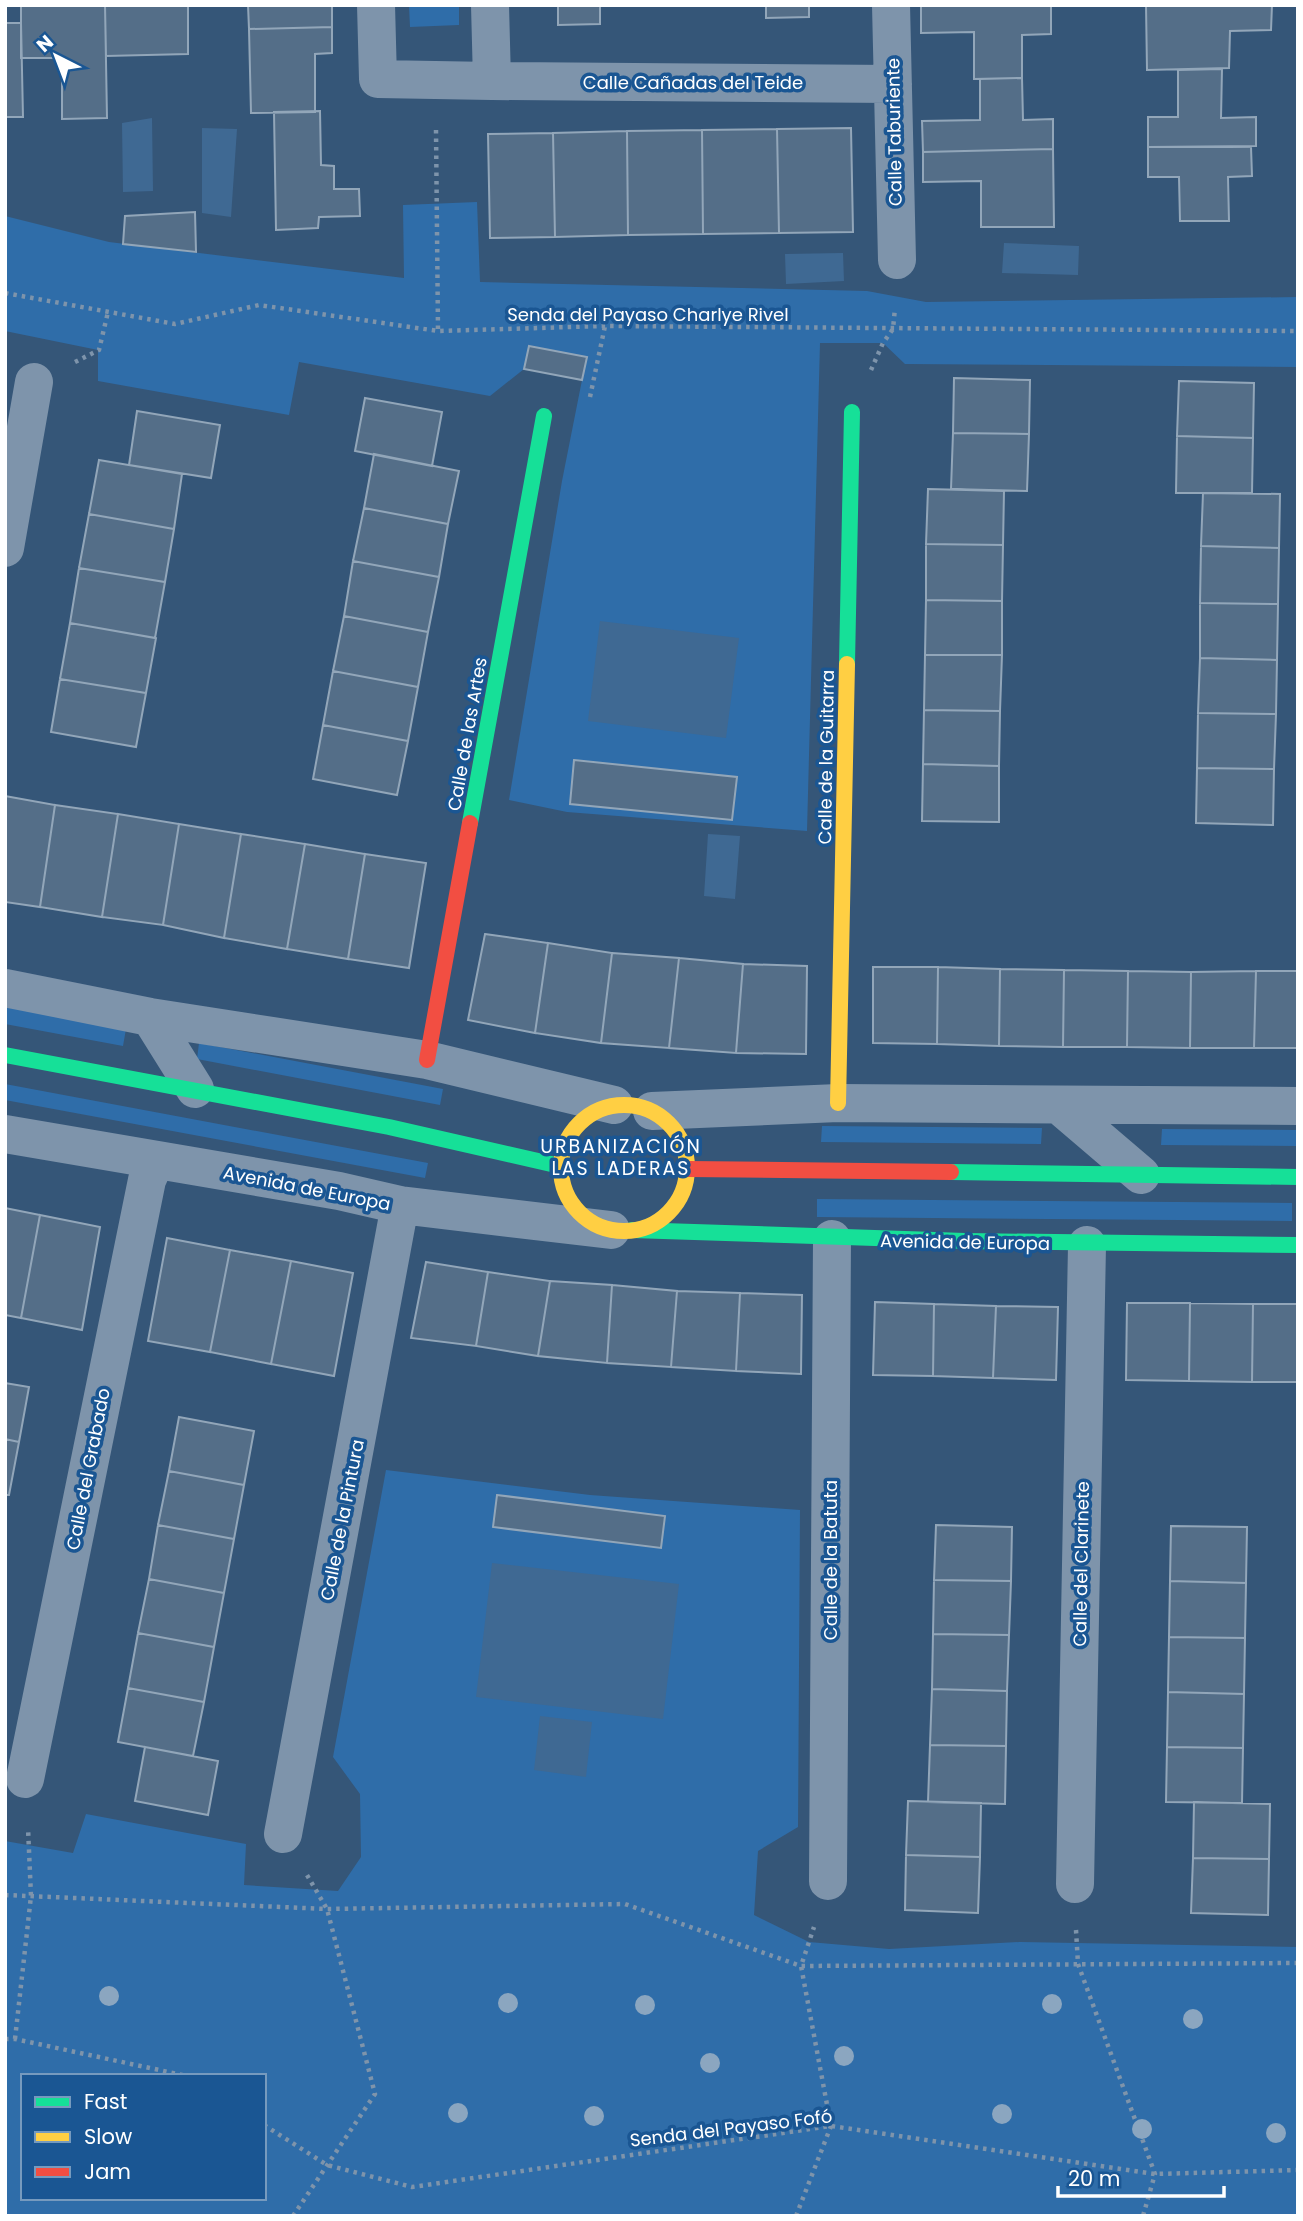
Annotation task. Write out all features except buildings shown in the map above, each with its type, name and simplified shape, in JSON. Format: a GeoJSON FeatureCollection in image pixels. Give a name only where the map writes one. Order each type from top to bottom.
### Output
{"type":"FeatureCollection","features":[{"type":"Feature","properties":{"kind":"street","name":"Calle Cañadas del Teide"},"geometry":{"type":"LineString","coordinates":[[376,5],[377,79],[893,84]]}},
{"type":"Feature","properties":{"kind":"street"},"geometry":{"type":"LineString","coordinates":[[490,5],[492,81]]}},
{"type":"Feature","properties":{"kind":"street","name":"Calle Taburiente"},"geometry":{"type":"LineString","coordinates":[[891,5],[897,260]]}},
{"type":"Feature","properties":{"kind":"street"},"geometry":{"type":"LineString","coordinates":[[5,548],[34,382]]}},
{"type":"Feature","properties":{"kind":"street","name":"Calle de la Guitarra"},"geometry":{"type":"LineString","coordinates":[[838,1103],[852,412]]}},
{"type":"Feature","properties":{"kind":"street","name":"Calle de las Artes"},"geometry":{"type":"LineString","coordinates":[[428,1060],[544,416]]}},
{"type":"Feature","properties":{"kind":"street"},"geometry":{"type":"LineString","coordinates":[[5,988],[150,1017],[428,1060],[614,1105],[636,1105],[652,1111],[666,1120],[678,1134],[685,1148],[688,1169],[682,1191],[667,1213],[653,1224],[622,1230],[593,1224],[579,1214],[568,1199],[561,1180],[560,1166],[564,1145],[572,1130],[598,1109],[614,1105]]}},
{"type":"Feature","properties":{"kind":"street"},"geometry":{"type":"LineString","coordinates":[[150,1017],[195,1089]]}},
{"type":"Feature","properties":{"kind":"street"},"geometry":{"type":"LineString","coordinates":[[5,1055],[389,1127],[560,1166]]}},
{"type":"Feature","properties":{"kind":"street"},"geometry":{"type":"LineString","coordinates":[[652,1111],[838,1103],[1298,1106]]}},
{"type":"Feature","properties":{"kind":"street"},"geometry":{"type":"LineString","coordinates":[[1059,1105],[1141,1175]]}},
{"type":"Feature","properties":{"kind":"street","name":"Avenida de Europa"},"geometry":{"type":"LineString","coordinates":[[5,1133],[339,1191],[400,1205],[622,1230],[832,1239],[1087,1245],[1298,1245]]}},
{"type":"Feature","properties":{"kind":"street","name":"Calle del Grabado"},"geometry":{"type":"LineString","coordinates":[[25,1779],[147,1180],[156,1160]]}},
{"type":"Feature","properties":{"kind":"street"},"geometry":{"type":"LineString","coordinates":[[688,1169],[1298,1177]]}},
{"type":"Feature","properties":{"kind":"street","name":"Calle de la Pintura"},"geometry":{"type":"LineString","coordinates":[[284,1834],[400,1205]]}},
{"type":"Feature","properties":{"kind":"street","name":"Calle de la Batuta"},"geometry":{"type":"LineString","coordinates":[[828,1881],[832,1239]]}},
{"type":"Feature","properties":{"kind":"street","name":"Calle del Clarinete"},"geometry":{"type":"LineString","coordinates":[[1075,1884],[1087,1245]]}},
{"type":"Feature","properties":{"kind":"path"},"geometry":{"type":"LineString","coordinates":[[436,80],[438,331]]}},
{"type":"Feature","properties":{"kind":"path"},"geometry":{"type":"LineString","coordinates":[[852,412],[883,343],[893,329],[897,260]]}},
{"type":"Feature","properties":{"kind":"path","name":"Senda del Payaso Charlye Rivel"},"geometry":{"type":"LineString","coordinates":[[5,293],[175,324],[259,305],[438,331],[605,326],[1298,331]]}},
{"type":"Feature","properties":{"kind":"path"},"geometry":{"type":"LineString","coordinates":[[34,382],[99,350],[108,312]]}},
{"type":"Feature","properties":{"kind":"path"},"geometry":{"type":"LineString","coordinates":[[544,416],[589,401],[605,326]]}},
{"type":"Feature","properties":{"kind":"path"},"geometry":{"type":"LineString","coordinates":[[15,2039],[31,1896],[25,1779]]}},
{"type":"Feature","properties":{"kind":"path"},"geometry":{"type":"LineString","coordinates":[[796,2216],[831,2126],[801,1966],[828,1881]]}},
{"type":"Feature","properties":{"kind":"path"},"geometry":{"type":"LineString","coordinates":[[1075,1884],[1078,1964],[1155,2174],[1143,2216]]}},
{"type":"Feature","properties":{"kind":"path"},"geometry":{"type":"LineString","coordinates":[[5,1895],[327,1909],[625,1904],[801,1966],[1298,1963]]}},
{"type":"Feature","properties":{"kind":"path"},"geometry":{"type":"LineString","coordinates":[[293,2216],[374,2094],[327,1909]]}},
{"type":"Feature","properties":{"kind":"path"},"geometry":{"type":"LineString","coordinates":[[5,2039],[178,2074]]}},
{"type":"Feature","properties":{"kind":"path","name":"Senda del Payaso Fofó"},"geometry":{"type":"LineString","coordinates":[[266,2126],[327,2165],[412,2187],[831,2126],[1155,2174],[1298,2170]]}},
{"type":"Feature","properties":{"kind":"shaded area"},"geometry":{"type":"Polygon","coordinates":[[[409,5],[459,5],[459,25],[410,27],[409,5]]]}},
{"type":"Feature","properties":{"kind":"shaded area"},"geometry":{"type":"Polygon","coordinates":[[[152,118],[153,191],[123,192],[122,123],[152,118]]]}},
{"type":"Feature","properties":{"kind":"shaded area"},"geometry":{"type":"Polygon","coordinates":[[[202,128],[237,129],[231,217],[202,213],[202,128]]]}},
{"type":"Feature","properties":{"kind":"shaded area"},"geometry":{"type":"Polygon","coordinates":[[[477,202],[480,282],[867,291],[926,302],[1298,297],[1298,367],[905,364],[883,343],[820,343],[807,831],[567,812],[509,800],[562,481],[582,380],[524,369],[490,396],[299,362],[289,415],[98,381],[98,350],[5,331],[5,216],[109,242],[404,278],[403,205],[477,202]]]}},
{"type":"Feature","properties":{"kind":"shaded area"},"geometry":{"type":"Polygon","coordinates":[[[1004,243],[1079,246],[1078,275],[1002,273],[1004,243]]]}},
{"type":"Feature","properties":{"kind":"shaded area"},"geometry":{"type":"Polygon","coordinates":[[[843,253],[844,281],[786,284],[785,254],[843,253]]]}},
{"type":"Feature","properties":{"kind":"shaded area"},"geometry":{"type":"Polygon","coordinates":[[[600,621],[739,638],[726,738],[588,721],[600,621]]]}},
{"type":"Feature","properties":{"kind":"shaded area"},"geometry":{"type":"Polygon","coordinates":[[[708,834],[740,836],[735,899],[704,896],[708,834]]]}},
{"type":"Feature","properties":{"kind":"shaded area"},"geometry":{"type":"Polygon","coordinates":[[[5,1007],[126,1029],[123,1046],[5,1024],[5,1007]]]}},
{"type":"Feature","properties":{"kind":"shaded area"},"geometry":{"type":"Polygon","coordinates":[[[199,1043],[443,1089],[440,1105],[197,1059],[199,1043]]]}},
{"type":"Feature","properties":{"kind":"shaded area"},"geometry":{"type":"Polygon","coordinates":[[[5,1084],[428,1163],[425,1178],[5,1100],[5,1084]]]}},
{"type":"Feature","properties":{"kind":"shaded area"},"geometry":{"type":"Polygon","coordinates":[[[822,1126],[1042,1128],[1041,1144],[821,1142],[822,1126]]]}},
{"type":"Feature","properties":{"kind":"shaded area"},"geometry":{"type":"Polygon","coordinates":[[[1162,1129],[1298,1130],[1298,1146],[1161,1145],[1162,1129]]]}},
{"type":"Feature","properties":{"kind":"shaded area"},"geometry":{"type":"Polygon","coordinates":[[[817,1199],[1292,1203],[1292,1221],[817,1217],[817,1199]]]}},
{"type":"Feature","properties":{"kind":"shaded area"},"geometry":{"type":"Polygon","coordinates":[[[386,1470],[590,1495],[800,1510],[798,1827],[758,1851],[754,1915],[809,1942],[889,1949],[1020,1942],[1298,1947],[1298,2216],[5,2216],[5,1841],[73,1853],[86,1814],[246,1844],[244,1885],[338,1891],[361,1857],[360,1794],[333,1757],[386,1470]]]}},
{"type":"Feature","properties":{"kind":"shaded area"},"geometry":{"type":"Polygon","coordinates":[[[492,1563],[679,1584],[663,1719],[476,1697],[492,1563]]]}},
{"type":"Feature","properties":{"kind":"shaded area"},"geometry":{"type":"Polygon","coordinates":[[[540,1716],[592,1722],[586,1777],[534,1770],[540,1716]]]}},
{"type":"Feature","properties":{"kind":"traffic: fast"},"geometry":{"type":"LineString","coordinates":[[847,664],[852,412]]}},
{"type":"Feature","properties":{"kind":"traffic: fast"},"geometry":{"type":"LineString","coordinates":[[470,823],[544,416]]}},
{"type":"Feature","properties":{"kind":"traffic: fast"},"geometry":{"type":"LineString","coordinates":[[5,1055],[389,1127],[560,1166]]}},
{"type":"Feature","properties":{"kind":"traffic: fast"},"geometry":{"type":"LineString","coordinates":[[951,1172],[1298,1177]]}},
{"type":"Feature","properties":{"kind":"traffic: fast"},"geometry":{"type":"LineString","coordinates":[[632,1230],[965,1241],[1298,1245]]}},
{"type":"Feature","properties":{"kind":"traffic: slow"},"geometry":{"type":"LineString","coordinates":[[838,1103],[847,664]]}},
{"type":"Feature","properties":{"kind":"traffic: slow"},"geometry":{"type":"LineString","coordinates":[[624,1105],[648,1110],[669,1123],[682,1144],[687,1168],[682,1192],[669,1213],[648,1226],[624,1231],[600,1226],[579,1213],[566,1192],[561,1168],[566,1144],[579,1123],[600,1110],[624,1105]]}},
{"type":"Feature","properties":{"kind":"traffic: jam"},"geometry":{"type":"LineString","coordinates":[[427,1060],[470,823]]}},
{"type":"Feature","properties":{"kind":"traffic: jam"},"geometry":{"type":"LineString","coordinates":[[688,1169],[951,1172]]}},
{"type":"Feature","properties":{"kind":"district","name":"URBANIZACIÓN LAS LADERAS"},"geometry":{"type":"Point","coordinates":[621,1157]}}]}
